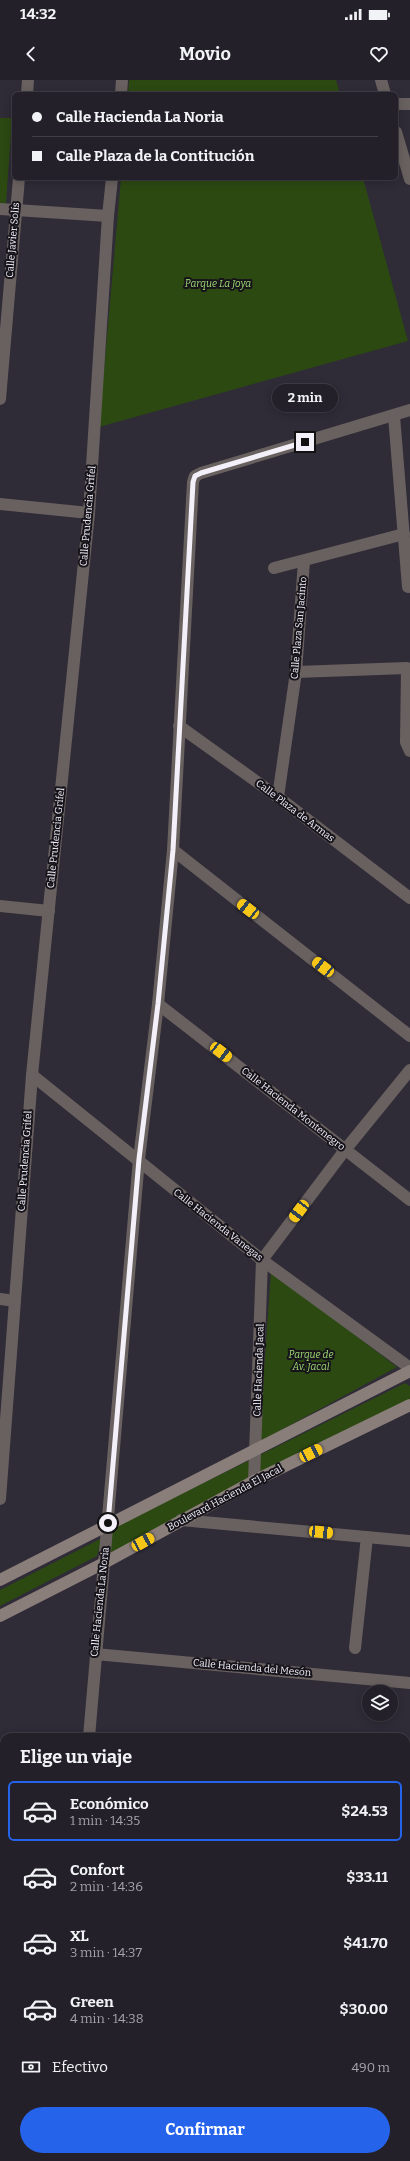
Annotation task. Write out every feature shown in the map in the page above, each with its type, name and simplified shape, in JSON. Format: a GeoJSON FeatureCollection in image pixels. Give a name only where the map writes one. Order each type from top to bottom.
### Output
{"type":"FeatureCollection","features":[{"type":"Feature","properties":{"kind":"main road"},"geometry":{"type":"LineString","coordinates":[[0,1580],[108,1523],[410,1369]]}},
{"type":"Feature","properties":{"kind":"main road","name":"Boulevard Hacienda El Jacal"},"geometry":{"type":"LineString","coordinates":[[0,1616],[104,1563],[254,1481],[410,1405]]}},
{"type":"Feature","properties":{"kind":"street"},"geometry":{"type":"LineString","coordinates":[[26,92],[28,80]]}},
{"type":"Feature","properties":{"kind":"street"},"geometry":{"type":"LineString","coordinates":[[121,92],[122,80]]}},
{"type":"Feature","properties":{"kind":"street"},"geometry":{"type":"LineString","coordinates":[[381,80],[384,92]]}},
{"type":"Feature","properties":{"kind":"street"},"geometry":{"type":"LineString","coordinates":[[398,104],[410,104]]}},
{"type":"Feature","properties":{"kind":"street"},"geometry":{"type":"LineString","coordinates":[[398,139],[410,180]]}},
{"type":"Feature","properties":{"kind":"street","name":"Calle Javier Solís"},"geometry":{"type":"LineString","coordinates":[[0,399],[19,180]]}},
{"type":"Feature","properties":{"kind":"street","name":"Calle Prudencia Grifel"},"geometry":{"type":"LineString","coordinates":[[0,1499],[32,1075],[89,513],[108,216],[112,180]]}},
{"type":"Feature","properties":{"kind":"street"},"geometry":{"type":"LineString","coordinates":[[0,210],[108,216]]}},
{"type":"Feature","properties":{"kind":"street"},"geometry":{"type":"LineString","coordinates":[[408,587],[394,416],[410,410]]}},
{"type":"Feature","properties":{"kind":"street","name":"Calle Hacienda La Noria"},"geometry":{"type":"LineString","coordinates":[[89,1733],[139,1159],[158,1004],[173,850],[179,726],[195,476],[394,416]]}},
{"type":"Feature","properties":{"kind":"street"},"geometry":{"type":"LineString","coordinates":[[0,504],[89,513]]}},
{"type":"Feature","properties":{"kind":"street"},"geometry":{"type":"LineString","coordinates":[[274,568],[404,534]]}},
{"type":"Feature","properties":{"kind":"street","name":"Calle Plaza San Jacinto"},"geometry":{"type":"LineString","coordinates":[[278,797],[296,672],[304,561]]}},
{"type":"Feature","properties":{"kind":"street"},"geometry":{"type":"LineString","coordinates":[[296,672],[407,668],[406,742],[410,751]]}},
{"type":"Feature","properties":{"kind":"street","name":"Calle Plaza de Armas"},"geometry":{"type":"LineString","coordinates":[[179,726],[278,797],[410,898]]}},
{"type":"Feature","properties":{"kind":"street"},"geometry":{"type":"LineString","coordinates":[[173,850],[410,1036]]}},
{"type":"Feature","properties":{"kind":"street"},"geometry":{"type":"LineString","coordinates":[[0,906],[49,911]]}},
{"type":"Feature","properties":{"kind":"street","name":"Calle Hacienda Montenegro"},"geometry":{"type":"LineString","coordinates":[[158,1004],[410,1200]]}},
{"type":"Feature","properties":{"kind":"street"},"geometry":{"type":"LineString","coordinates":[[262,1260],[346,1150],[410,1070]]}},
{"type":"Feature","properties":{"kind":"street","name":"Calle Hacienda Vanegas"},"geometry":{"type":"LineString","coordinates":[[32,1075],[139,1159],[171,1187],[262,1260],[410,1369]]}},
{"type":"Feature","properties":{"kind":"street","name":"Calle Hacienda Jacal"},"geometry":{"type":"LineString","coordinates":[[254,1481],[262,1260]]}},
{"type":"Feature","properties":{"kind":"street"},"geometry":{"type":"LineString","coordinates":[[0,1299],[15,1301]]}},
{"type":"Feature","properties":{"kind":"street"},"geometry":{"type":"LineString","coordinates":[[181,1520],[410,1541]]}},
{"type":"Feature","properties":{"kind":"street"},"geometry":{"type":"LineString","coordinates":[[355,1648],[367,1536]]}},
{"type":"Feature","properties":{"kind":"street","name":"Calle Hacienda del Mesón"},"geometry":{"type":"LineString","coordinates":[[95,1654],[410,1682]]}},
{"type":"Feature","properties":{"kind":"green space"},"geometry":{"type":"Polygon","coordinates":[[[129,80],[336,80],[339,92],[128,92],[129,80]]]}},
{"type":"Feature","properties":{"kind":"green space"},"geometry":{"type":"Polygon","coordinates":[[[0,118],[12,118],[6,204],[0,204],[0,118]]]}},
{"type":"Feature","properties":{"kind":"green space","name":"Parque La Joya"},"geometry":{"type":"Polygon","coordinates":[[[121,180],[364,180],[408,341],[99,427],[121,180]]]}},
{"type":"Feature","properties":{"kind":"green space","name":"Parque de Av. Jacal"},"geometry":{"type":"Polygon","coordinates":[[[271,1271],[397,1367],[259,1442],[271,1271]]]}},
{"type":"Feature","properties":{"kind":"green space"},"geometry":{"type":"Polygon","coordinates":[[[405,1383],[410,1386],[410,1401],[105,1560],[109,1530],[405,1383]]]}},
{"type":"Feature","properties":{"kind":"green space"},"geometry":{"type":"Polygon","coordinates":[[[102,1538],[97,1556],[0,1606],[0,1590],[102,1538]]]}},
{"type":"Feature","properties":{"kind":"route"},"geometry":{"type":"LineString","coordinates":[[108,1523],[139,1159],[158,1004],[173,850],[193,482],[195,476],[201,473],[305,442]]}}]}
